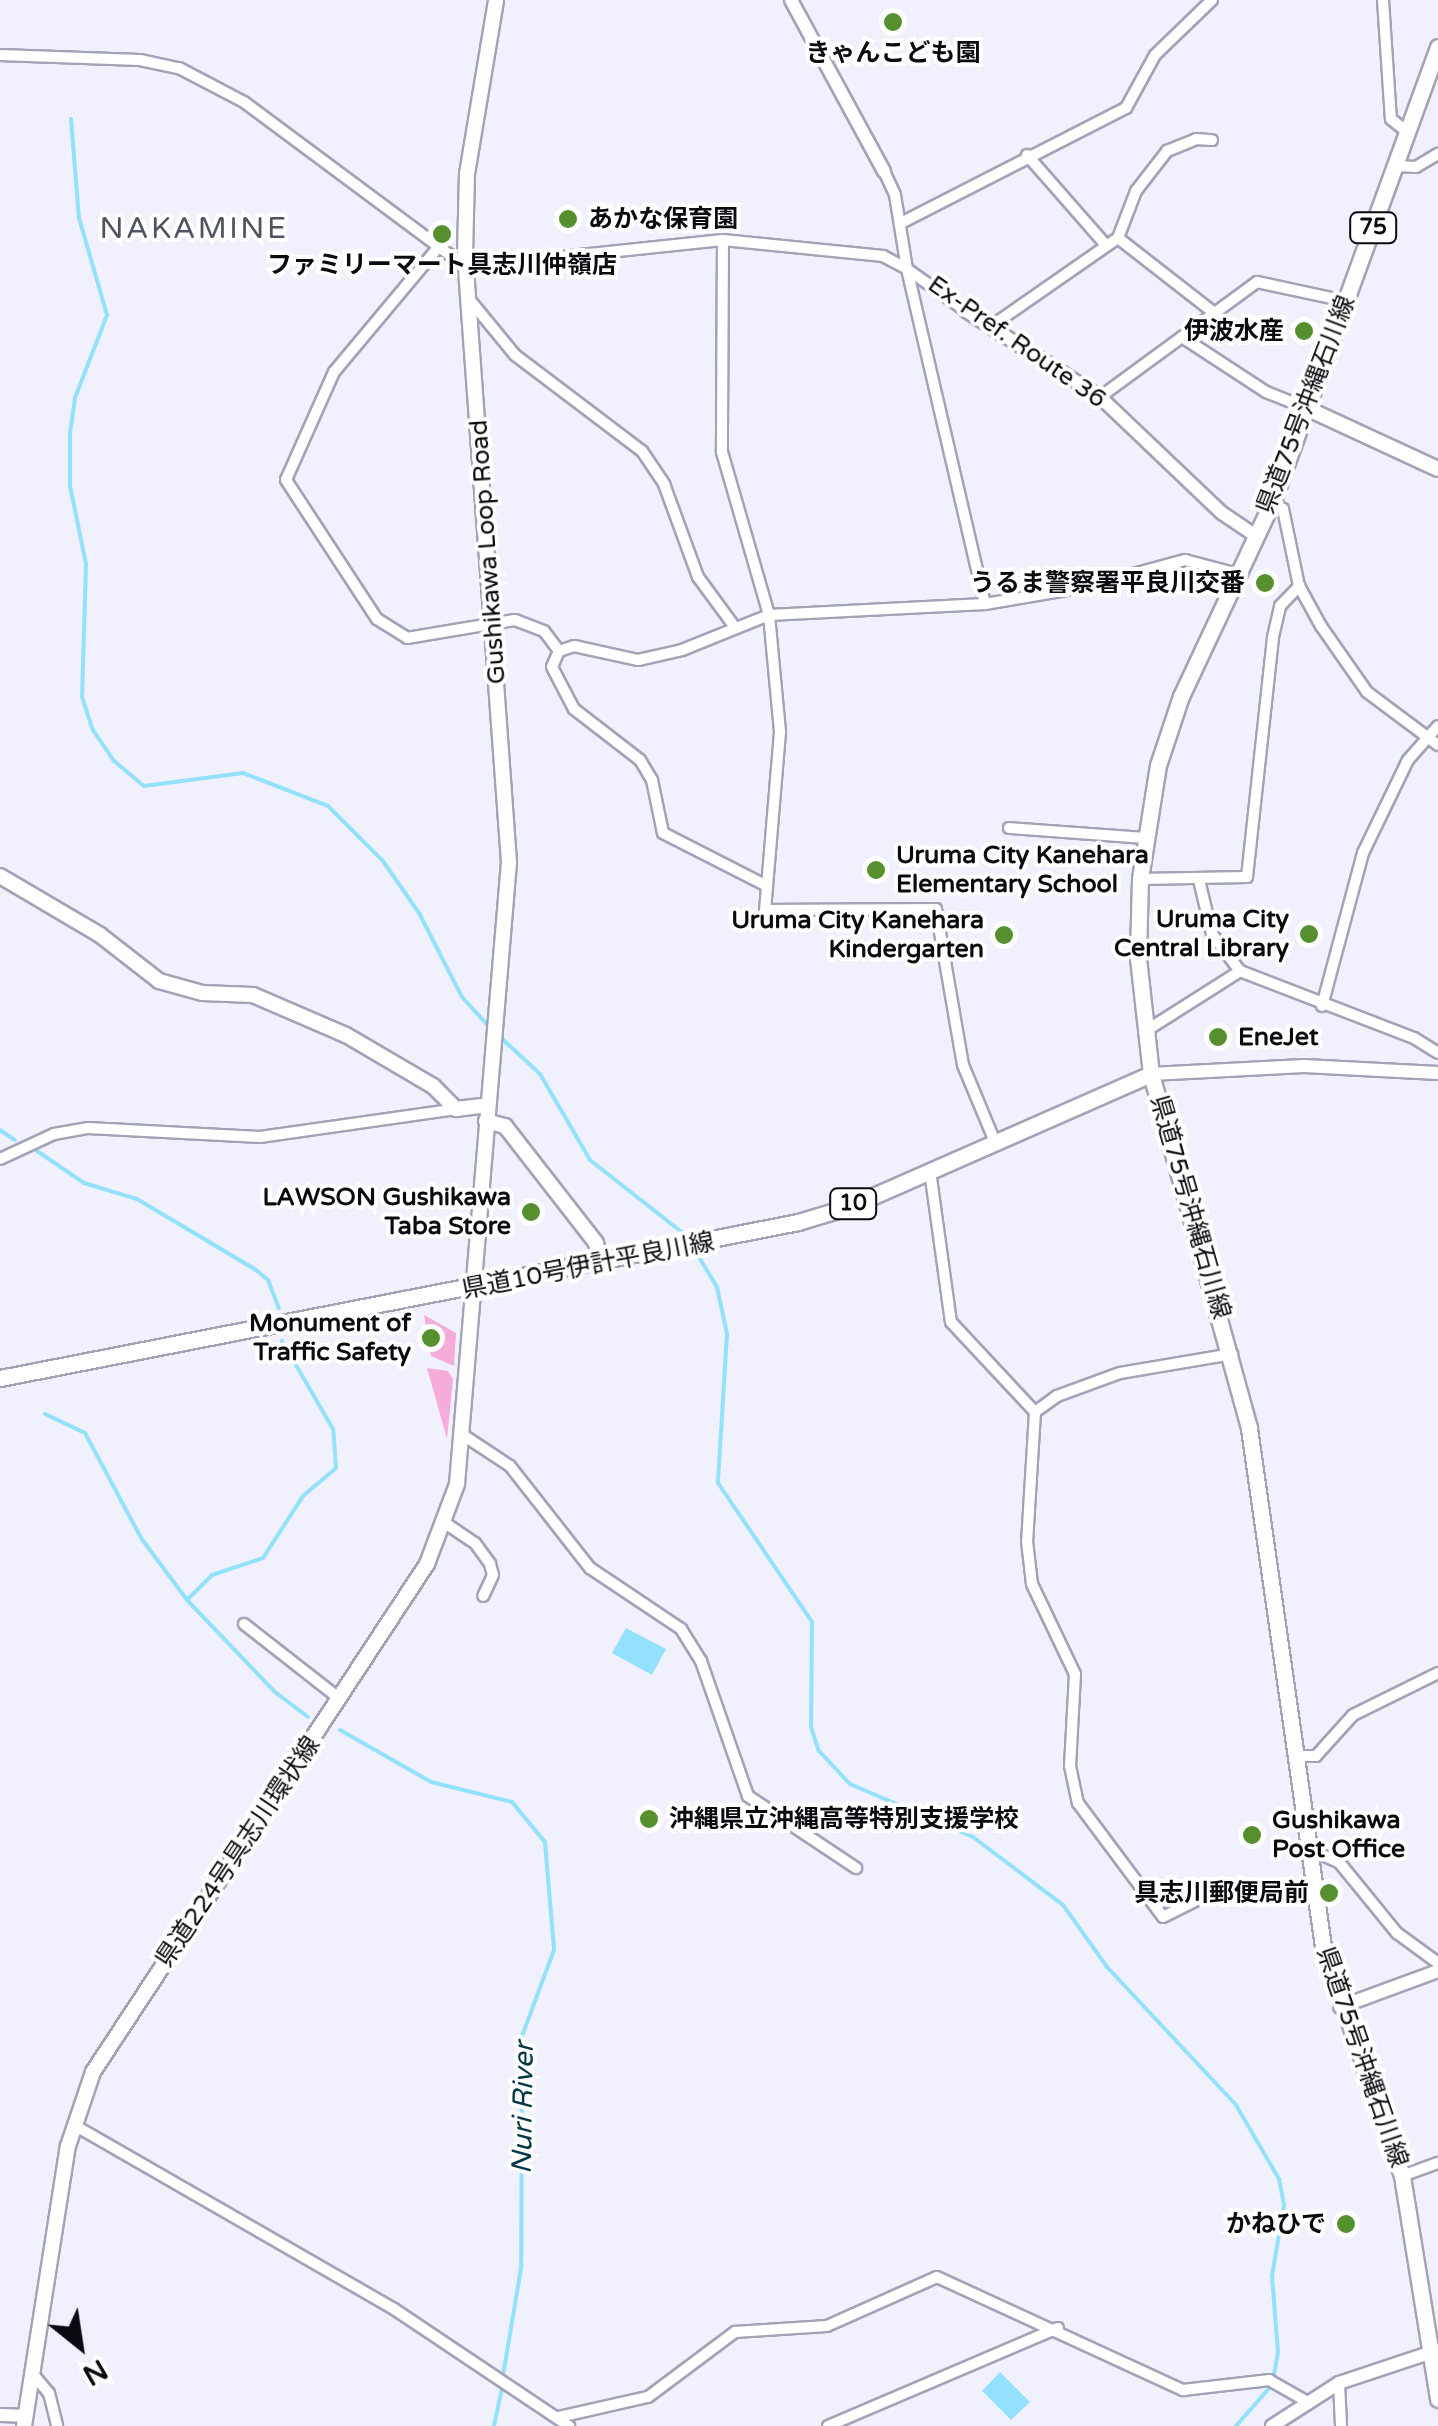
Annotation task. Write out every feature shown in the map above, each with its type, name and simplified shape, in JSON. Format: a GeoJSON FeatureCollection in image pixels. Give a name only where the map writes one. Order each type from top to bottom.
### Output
{"type":"FeatureCollection","features":[{"type":"Feature","properties":{"kind":"main road","name":"Gushikawa Loop Road"},"geometry":{"type":"LineString","coordinates":[[474,1289],[509,862],[466,267],[467,174],[496,0]]}},
{"type":"Feature","properties":{"kind":"main road","name":"県道75号沖縄石川線"},"geometry":{"type":"LineString","coordinates":[[1438,47],[1272,502],[1181,696],[1144,838],[1140,878],[1143,1032],[1151,1074],[1232,1354],[1271,1555],[1314,1895],[1340,2007],[1402,2176],[1437,2351],[1438,2399]]}},
{"type":"Feature","properties":{"kind":"main road"},"geometry":{"type":"LineString","coordinates":[[1306,408],[1438,469]]}},
{"type":"Feature","properties":{"kind":"main road"},"geometry":{"type":"LineString","coordinates":[[0,876],[100,936],[159,981],[202,993],[253,996],[303,1015],[432,1086],[456,1109],[487,1113],[505,1126],[596,1243],[601,1263]]}},
{"type":"Feature","properties":{"kind":"main road","name":"県道10号伊計平良川線"},"geometry":{"type":"LineString","coordinates":[[0,1378],[474,1289],[798,1222],[930,1170],[1151,1074]]}},
{"type":"Feature","properties":{"kind":"main road","name":"県道224号具志川環状線"},"geometry":{"type":"LineString","coordinates":[[25,2421],[74,2125],[110,2043],[427,1564],[445,1523],[463,1435],[474,1289]]}},
{"type":"Feature","properties":{"kind":"street","name":"Ex-Pref. Route 36"},"geometry":{"type":"LineString","coordinates":[[791,0],[884,172],[901,222],[907,269],[966,312],[1100,397],[1256,536]]}},
{"type":"Feature","properties":{"kind":"street"},"geometry":{"type":"LineString","coordinates":[[901,222],[1126,108],[1155,56],[1212,0]]}},
{"type":"Feature","properties":{"kind":"street"},"geometry":{"type":"LineString","coordinates":[[1383,0],[1391,118],[1407,132]]}},
{"type":"Feature","properties":{"kind":"street"},"geometry":{"type":"LineString","coordinates":[[0,55],[140,60],[178,68],[244,102],[436,250],[466,267],[723,240],[883,256],[907,269],[985,604]]}},
{"type":"Feature","properties":{"kind":"street"},"geometry":{"type":"LineString","coordinates":[[990,326],[1104,243],[1118,238],[1136,191],[1168,151],[1196,138],[1212,140]]}},
{"type":"Feature","properties":{"kind":"street"},"geometry":{"type":"LineString","coordinates":[[1396,166],[1416,167],[1438,154]]}},
{"type":"Feature","properties":{"kind":"street"},"geometry":{"type":"LineString","coordinates":[[1027,155],[1104,243]]}},
{"type":"Feature","properties":{"kind":"street"},"geometry":{"type":"LineString","coordinates":[[1118,238],[1213,312]]}},
{"type":"Feature","properties":{"kind":"street"},"geometry":{"type":"LineString","coordinates":[[723,240],[722,452],[769,616],[780,732],[765,910],[936,909],[963,1066],[995,1142]]}},
{"type":"Feature","properties":{"kind":"street"},"geometry":{"type":"LineString","coordinates":[[436,250],[334,372],[286,480],[377,619],[406,638],[515,620],[544,631],[559,651]]}},
{"type":"Feature","properties":{"kind":"street"},"geometry":{"type":"LineString","coordinates":[[1100,397],[1257,282],[1346,302]]}},
{"type":"Feature","properties":{"kind":"street"},"geometry":{"type":"LineString","coordinates":[[468,298],[515,355],[642,451],[664,484],[698,578],[734,626]]}},
{"type":"Feature","properties":{"kind":"street"},"geometry":{"type":"LineString","coordinates":[[1182,336],[1266,392],[1306,408]]}},
{"type":"Feature","properties":{"kind":"street"},"geometry":{"type":"LineString","coordinates":[[1272,502],[1283,509],[1300,586],[1367,692],[1438,745]]}},
{"type":"Feature","properties":{"kind":"street"},"geometry":{"type":"LineString","coordinates":[[767,886],[663,833],[652,780],[640,760],[574,710],[552,667],[559,651],[574,646],[638,660],[682,650],[734,626],[769,616],[985,604],[1185,560],[1238,574]]}},
{"type":"Feature","properties":{"kind":"street"},"geometry":{"type":"LineString","coordinates":[[1140,878],[1200,880],[1246,876],[1274,636],[1280,606],[1300,586]]}},
{"type":"Feature","properties":{"kind":"street"},"geometry":{"type":"LineString","coordinates":[[1322,1006],[1363,853],[1425,737],[1438,726]]}},
{"type":"Feature","properties":{"kind":"street"},"geometry":{"type":"LineString","coordinates":[[1009,828],[1144,838]]}},
{"type":"Feature","properties":{"kind":"street"},"geometry":{"type":"LineString","coordinates":[[1200,880],[1212,934],[1240,971],[1322,1006],[1414,1038],[1438,1053]]}},
{"type":"Feature","properties":{"kind":"street"},"geometry":{"type":"LineString","coordinates":[[1143,1032],[1240,971]]}},
{"type":"Feature","properties":{"kind":"street"},"geometry":{"type":"LineString","coordinates":[[1151,1074],[1304,1066],[1438,1072]]}},
{"type":"Feature","properties":{"kind":"street"},"geometry":{"type":"LineString","coordinates":[[0,1159],[54,1134],[88,1128],[260,1136],[456,1109]]}},
{"type":"Feature","properties":{"kind":"street"},"geometry":{"type":"LineString","coordinates":[[930,1170],[951,1322],[1035,1412],[1028,1555],[1032,1584],[1075,1674],[1070,1766],[1078,1803],[1163,1917],[1227,1884],[1314,1895]]}},
{"type":"Feature","properties":{"kind":"street"},"geometry":{"type":"LineString","coordinates":[[1035,1412],[1057,1396],[1120,1374],[1232,1354]]}},
{"type":"Feature","properties":{"kind":"street"},"geometry":{"type":"LineString","coordinates":[[463,1435],[510,1466],[590,1568],[682,1629],[701,1661],[748,1796],[856,1868]]}},
{"type":"Feature","properties":{"kind":"street"},"geometry":{"type":"LineString","coordinates":[[445,1523],[475,1543],[490,1564],[493,1576],[483,1596]]}},
{"type":"Feature","properties":{"kind":"street"},"geometry":{"type":"LineString","coordinates":[[244,1624],[340,1699]]}},
{"type":"Feature","properties":{"kind":"street"},"geometry":{"type":"LineString","coordinates":[[1297,1756],[1316,1756],[1353,1715],[1438,1673]]}},
{"type":"Feature","properties":{"kind":"street"},"geometry":{"type":"LineString","coordinates":[[1308,1849],[1339,1862],[1397,1933],[1438,1967],[1340,2007]]}},
{"type":"Feature","properties":{"kind":"street"},"geometry":{"type":"LineString","coordinates":[[74,2125],[394,2309],[569,2426]]}},
{"type":"Feature","properties":{"kind":"street"},"geometry":{"type":"LineString","coordinates":[[1402,2176],[1438,2163]]}},
{"type":"Feature","properties":{"kind":"street"},"geometry":{"type":"LineString","coordinates":[[560,2417],[648,2397],[736,2332],[827,2326],[937,2277],[1058,2328],[1183,2390],[1269,2380],[1306,2401]]}},
{"type":"Feature","properties":{"kind":"street"},"geometry":{"type":"LineString","coordinates":[[828,2426],[1058,2328]]}},
{"type":"Feature","properties":{"kind":"street"},"geometry":{"type":"LineString","coordinates":[[1272,2426],[1339,2383],[1437,2351]]}},
{"type":"Feature","properties":{"kind":"street"},"geometry":{"type":"LineString","coordinates":[[32,2372],[49,2393],[58,2426]]}},
{"type":"Feature","properties":{"kind":"street"},"geometry":{"type":"LineString","coordinates":[[1339,2383],[1341,2426]]}},
{"type":"Feature","properties":{"kind":"street"},"geometry":{"type":"LineString","coordinates":[[0,2415],[25,2421]]}},
{"type":"Feature","properties":{"kind":"shaded area"},"geometry":{"type":"Polygon","coordinates":[[[424,1315],[456,1333],[454,1366],[431,1356],[424,1315]]]}},
{"type":"Feature","properties":{"kind":"shaded area"},"geometry":{"type":"Polygon","coordinates":[[[427,1368],[448,1371],[453,1379],[447,1439],[427,1368]]]}},
{"type":"Feature","properties":{"kind":"water"},"geometry":{"type":"Polygon","coordinates":[[[626,1628],[666,1649],[652,1675],[612,1653],[626,1628]]]}},
{"type":"Feature","properties":{"kind":"water"},"geometry":{"type":"Polygon","coordinates":[[[1000,2372],[1030,2402],[1011,2420],[982,2391],[1000,2372]]]}},
{"type":"Feature","properties":{"kind":"waterway"},"geometry":{"type":"LineString","coordinates":[[71,119],[79,218],[107,315],[75,398],[70,434],[70,486],[86,564],[82,697],[93,730],[114,761],[144,786],[243,773],[328,806],[383,861],[419,913],[462,997],[492,1030]]}},
{"type":"Feature","properties":{"kind":"waterway"},"geometry":{"type":"LineString","coordinates":[[499,1036],[540,1074],[590,1160],[688,1237]]}},
{"type":"Feature","properties":{"kind":"waterway"},"geometry":{"type":"LineString","coordinates":[[0,1130],[15,1140]]}},
{"type":"Feature","properties":{"kind":"waterway"},"geometry":{"type":"LineString","coordinates":[[37,1151],[84,1183],[137,1199],[256,1270],[268,1280],[279,1308]]}},
{"type":"Feature","properties":{"kind":"waterway"},"geometry":{"type":"LineString","coordinates":[[694,1249],[717,1287],[727,1334],[718,1483],[812,1622],[811,1727],[819,1751],[850,1784],[973,1837],[1063,1905],[1107,1967],[1236,2105],[1279,2179],[1284,2205],[1272,2276],[1278,2352],[1272,2385],[1236,2426]]}},
{"type":"Feature","properties":{"kind":"waterway"},"geometry":{"type":"LineString","coordinates":[[187,1600],[212,1575],[263,1558],[303,1496],[336,1468],[333,1429],[282,1341]]}},
{"type":"Feature","properties":{"kind":"waterway","name":"Nuri River"},"geometry":{"type":"LineString","coordinates":[[45,1414],[85,1433],[141,1538],[187,1600],[275,1692],[308,1717]]}},
{"type":"Feature","properties":{"kind":"waterway","name":"Nuri River"},"geometry":{"type":"LineString","coordinates":[[340,1730],[431,1782],[512,1802],[545,1842],[554,1950],[522,2036],[521,2268],[503,2376]]}},
{"type":"Feature","properties":{"kind":"waterway","name":"Nuri River"},"geometry":{"type":"LineString","coordinates":[[494,2426],[502,2389]]}},
{"type":"Feature","properties":{"kind":"place","name":"きゃんこども園"},"geometry":{"type":"Point","coordinates":[893,22]}},
{"type":"Feature","properties":{"kind":"place","name":"あかな保育園"},"geometry":{"type":"Point","coordinates":[568,219]}},
{"type":"Feature","properties":{"kind":"place","name":"ファミリーマート具志川仲嶺店"},"geometry":{"type":"Point","coordinates":[442,234]}},
{"type":"Feature","properties":{"kind":"place","name":"伊波水産"},"geometry":{"type":"Point","coordinates":[1304,331]}},
{"type":"Feature","properties":{"kind":"place","name":"うるま警察署平良川交番"},"geometry":{"type":"Point","coordinates":[1265,583]}},
{"type":"Feature","properties":{"kind":"place","name":"Uruma City Kanehara Elementary School"},"geometry":{"type":"Point","coordinates":[876,870]}},
{"type":"Feature","properties":{"kind":"place","name":"Uruma City Central Library"},"geometry":{"type":"Point","coordinates":[1309,934]}},
{"type":"Feature","properties":{"kind":"place","name":"Uruma City Kanehara Kindergarten"},"geometry":{"type":"Point","coordinates":[1004,935]}},
{"type":"Feature","properties":{"kind":"place","name":"EneJet"},"geometry":{"type":"Point","coordinates":[1218,1037]}},
{"type":"Feature","properties":{"kind":"place","name":"LAWSON Gushikawa Taba Store"},"geometry":{"type":"Point","coordinates":[531,1212]}},
{"type":"Feature","properties":{"kind":"place","name":"Monument of Traffic Safety"},"geometry":{"type":"Point","coordinates":[431,1338]}},
{"type":"Feature","properties":{"kind":"place","name":"沖縄県立沖縄高等特別支援学校"},"geometry":{"type":"Point","coordinates":[649,1819]}},
{"type":"Feature","properties":{"kind":"place","name":"Gushikawa Post Office"},"geometry":{"type":"Point","coordinates":[1252,1835]}},
{"type":"Feature","properties":{"kind":"place","name":"具志川郵便局前"},"geometry":{"type":"Point","coordinates":[1329,1893]}},
{"type":"Feature","properties":{"kind":"place","name":"かねひで"},"geometry":{"type":"Point","coordinates":[1346,2224]}},
{"type":"Feature","properties":{"kind":"district","name":"NAKAMINE"},"geometry":{"type":"Point","coordinates":[194,229]}}]}
